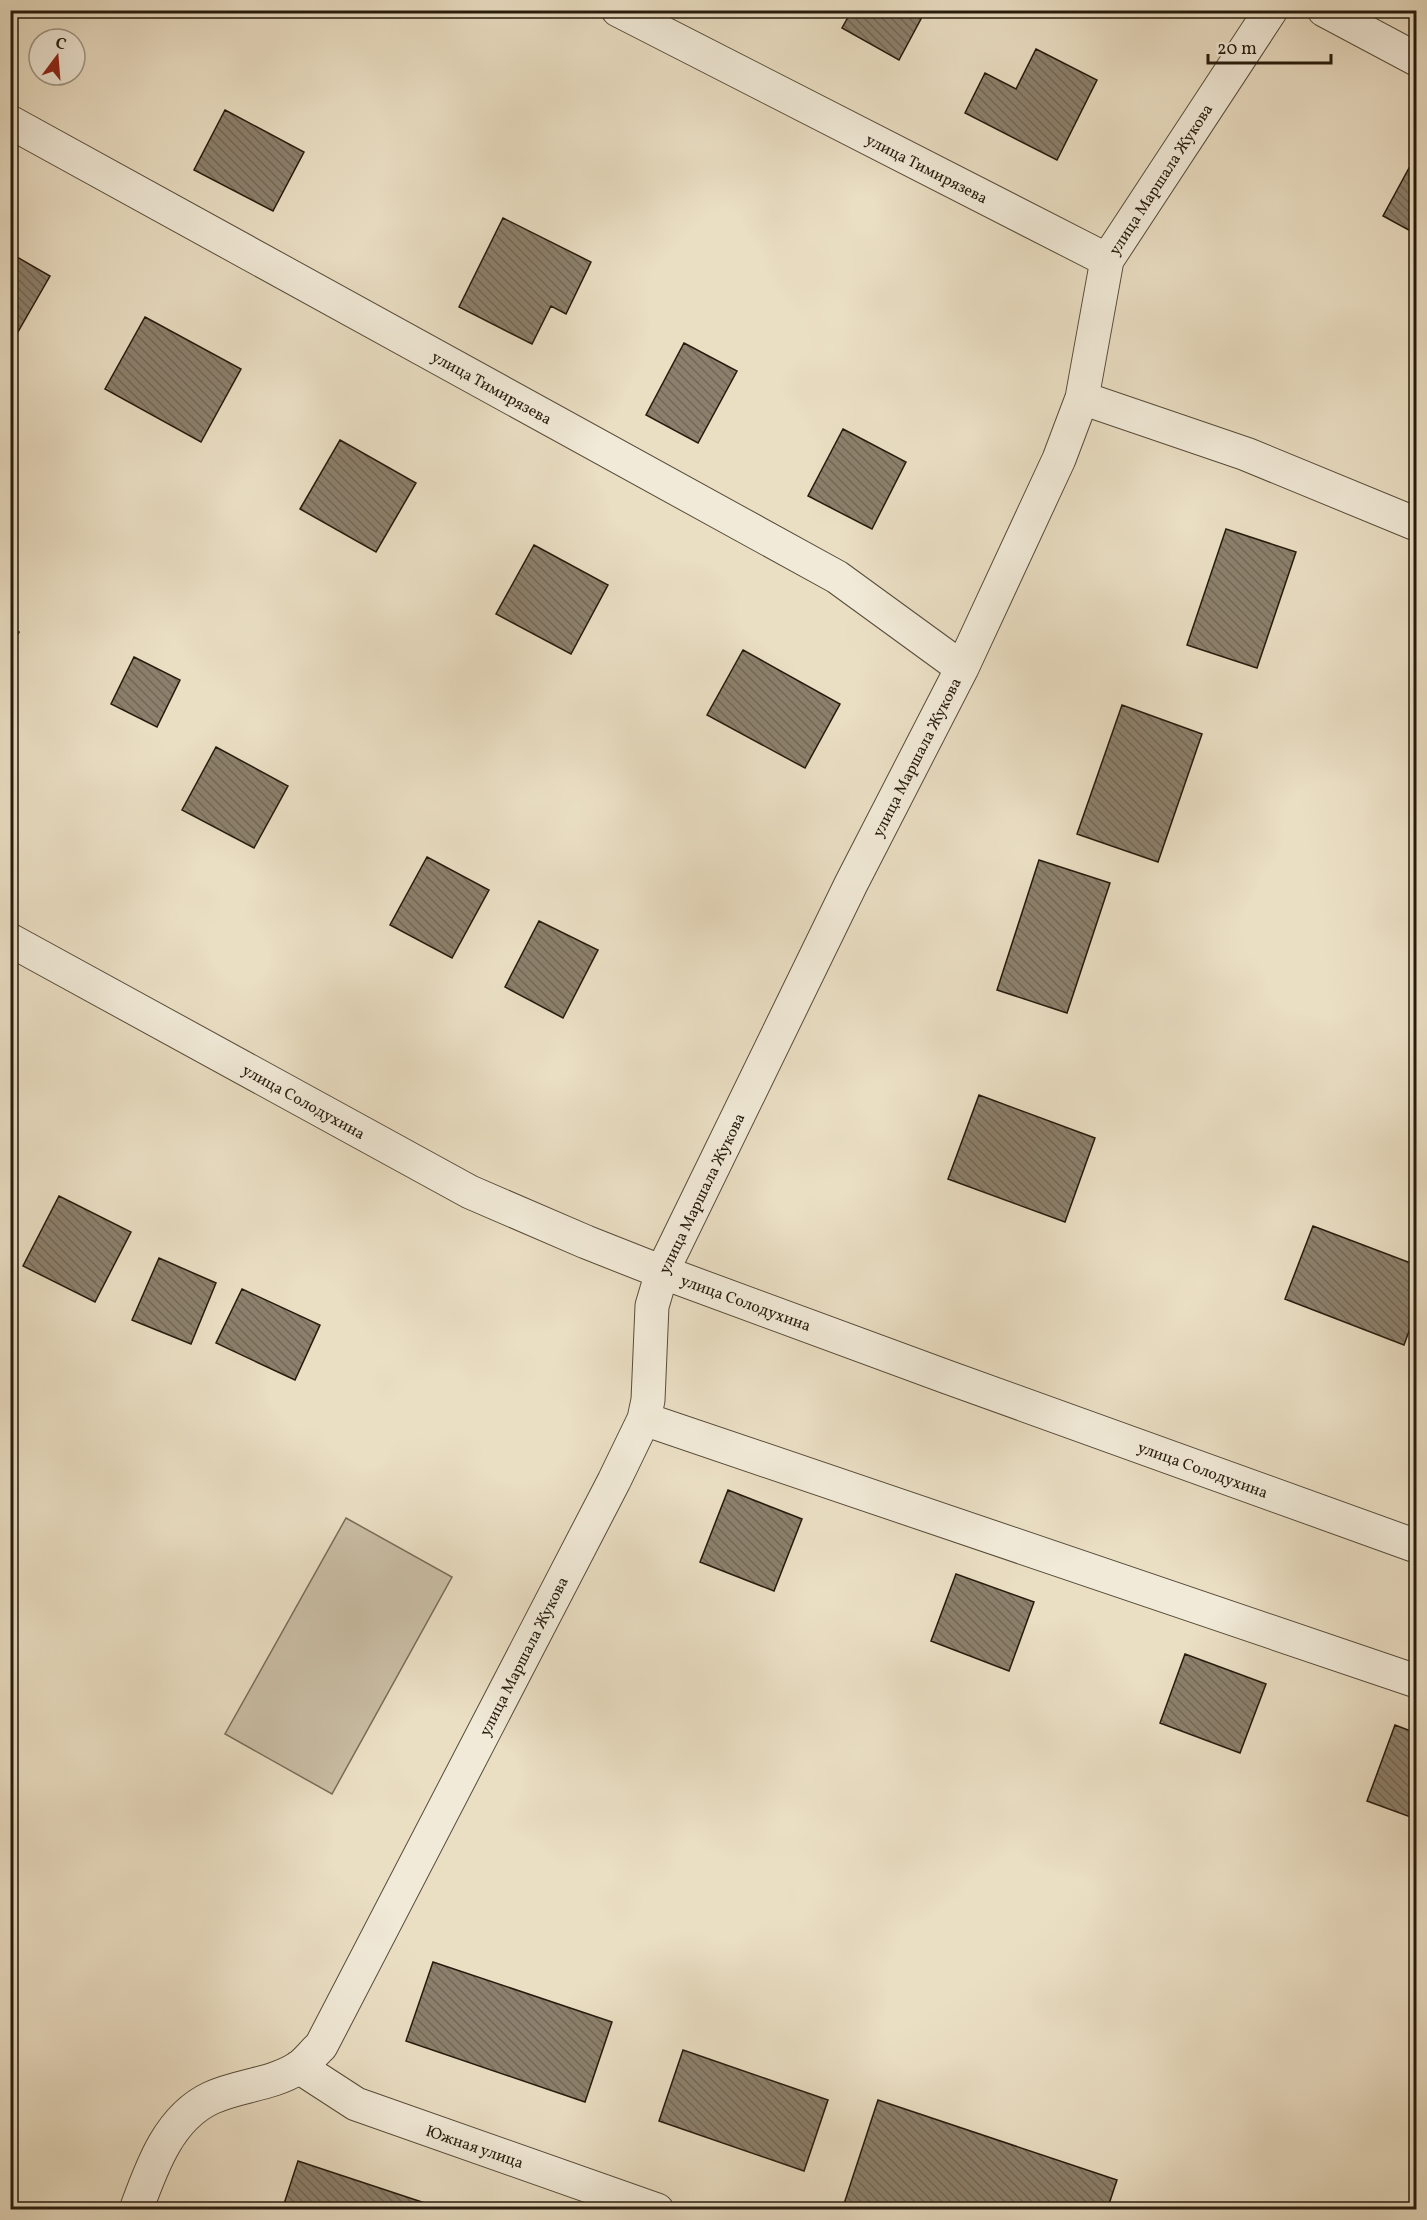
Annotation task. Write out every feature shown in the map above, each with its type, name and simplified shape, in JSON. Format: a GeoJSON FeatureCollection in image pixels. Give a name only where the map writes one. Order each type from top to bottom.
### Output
{"type":"FeatureCollection","features":[{"type":"Feature","properties":{"kind":"street","name":"улица Тимирязева"},"geometry":{"type":"LineString","coordinates":[[618,10],[1107,260]]}},
{"type":"Feature","properties":{"kind":"street","name":"улица Маршала Жукова"},"geometry":{"type":"LineString","coordinates":[[136,2210],[152,2166],[179,2121],[210,2098],[274,2080],[299,2067],[321,2046],[609,1491],[644,1419],[648,1400],[652,1306],[662,1272],[851,884],[962,668],[1059,459],[1082,398],[1107,260],[1271,10]]}},
{"type":"Feature","properties":{"kind":"street"},"geometry":{"type":"LineString","coordinates":[[1324,10],[1416,59]]}},
{"type":"Feature","properties":{"kind":"street","name":"улица Тимирязева"},"geometry":{"type":"LineString","coordinates":[[10,122],[837,576],[962,668]]}},
{"type":"Feature","properties":{"kind":"street"},"geometry":{"type":"LineString","coordinates":[[1082,398],[1246,454],[1416,524]]}},
{"type":"Feature","properties":{"kind":"street","name":"улица Солодухина"},"geometry":{"type":"LineString","coordinates":[[10,940],[470,1192],[586,1242],[947,1377],[1416,1546]]}},
{"type":"Feature","properties":{"kind":"street"},"geometry":{"type":"LineString","coordinates":[[644,1419],[1416,1681]]}},
{"type":"Feature","properties":{"kind":"street","name":"Южная улица"},"geometry":{"type":"LineString","coordinates":[[299,2067],[357,2104],[657,2210]]}},
{"type":"Feature","properties":{"kind":"shaded area"},"geometry":{"type":"Polygon","coordinates":[[[346,1518],[452,1577],[332,1794],[225,1734],[346,1518]]]}},
{"type":"Feature","properties":{"kind":"building"},"geometry":{"type":"Polygon","coordinates":[[[852,10],[911,10],[922,17],[899,60],[842,28],[852,10]]]}},
{"type":"Feature","properties":{"kind":"building"},"geometry":{"type":"Polygon","coordinates":[[[1036,49],[1097,80],[1057,160],[965,113],[985,73],[1016,89],[1036,49]]]}},
{"type":"Feature","properties":{"kind":"building"},"geometry":{"type":"Polygon","coordinates":[[[225,110],[304,152],[273,211],[194,170],[225,110]]]}},
{"type":"Feature","properties":{"kind":"building"},"geometry":{"type":"Polygon","coordinates":[[[1409,168],[1416,172],[1416,234],[1383,216],[1409,168]]]}},
{"type":"Feature","properties":{"kind":"building"},"geometry":{"type":"Polygon","coordinates":[[[503,218],[591,262],[566,314],[551,306],[532,344],[459,307],[503,218]]]}},
{"type":"Feature","properties":{"kind":"building"},"geometry":{"type":"Polygon","coordinates":[[[10,253],[50,276],[11,344],[10,344],[10,253]]]}},
{"type":"Feature","properties":{"kind":"building"},"geometry":{"type":"Polygon","coordinates":[[[145,317],[241,369],[201,442],[105,389],[145,317]]]}},
{"type":"Feature","properties":{"kind":"building"},"geometry":{"type":"Polygon","coordinates":[[[684,343],[737,371],[698,443],[646,415],[684,343]]]}},
{"type":"Feature","properties":{"kind":"building"},"geometry":{"type":"Polygon","coordinates":[[[843,429],[906,462],[872,529],[808,496],[843,429]]]}},
{"type":"Feature","properties":{"kind":"building"},"geometry":{"type":"Polygon","coordinates":[[[340,440],[416,483],[376,552],[300,509],[340,440]]]}},
{"type":"Feature","properties":{"kind":"building"},"geometry":{"type":"Polygon","coordinates":[[[1226,529],[1296,552],[1257,668],[1187,645],[1226,529]]]}},
{"type":"Feature","properties":{"kind":"building"},"geometry":{"type":"Polygon","coordinates":[[[534,545],[608,585],[571,654],[496,614],[534,545]]]}},
{"type":"Feature","properties":{"kind":"building"},"geometry":{"type":"Polygon","coordinates":[[[10,628],[19,632],[10,647],[10,628]]]}},
{"type":"Feature","properties":{"kind":"building"},"geometry":{"type":"Polygon","coordinates":[[[743,650],[840,704],[805,768],[707,715],[743,650]]]}},
{"type":"Feature","properties":{"kind":"building"},"geometry":{"type":"Polygon","coordinates":[[[134,657],[180,680],[157,727],[111,704],[134,657]]]}},
{"type":"Feature","properties":{"kind":"building"},"geometry":{"type":"Polygon","coordinates":[[[1122,705],[1202,734],[1158,862],[1077,834],[1122,705]]]}},
{"type":"Feature","properties":{"kind":"building"},"geometry":{"type":"Polygon","coordinates":[[[216,747],[288,786],[254,848],[182,810],[216,747]]]}},
{"type":"Feature","properties":{"kind":"building"},"geometry":{"type":"Polygon","coordinates":[[[427,857],[489,890],[452,958],[390,925],[427,857]]]}},
{"type":"Feature","properties":{"kind":"building"},"geometry":{"type":"Polygon","coordinates":[[[1039,860],[1110,883],[1067,1013],[997,990],[1039,860]]]}},
{"type":"Feature","properties":{"kind":"building"},"geometry":{"type":"Polygon","coordinates":[[[539,921],[598,950],[563,1018],[505,987],[539,921]]]}},
{"type":"Feature","properties":{"kind":"building"},"geometry":{"type":"Polygon","coordinates":[[[979,1095],[1095,1138],[1065,1222],[948,1179],[979,1095]]]}},
{"type":"Feature","properties":{"kind":"building"},"geometry":{"type":"Polygon","coordinates":[[[59,1196],[131,1232],[95,1302],[23,1266],[59,1196]]]}},
{"type":"Feature","properties":{"kind":"building"},"geometry":{"type":"Polygon","coordinates":[[[1313,1226],[1416,1265],[1416,1312],[1404,1345],[1285,1299],[1313,1226]]]}},
{"type":"Feature","properties":{"kind":"building"},"geometry":{"type":"Polygon","coordinates":[[[159,1258],[216,1283],[191,1344],[132,1320],[159,1258]]]}},
{"type":"Feature","properties":{"kind":"building"},"geometry":{"type":"Polygon","coordinates":[[[242,1289],[320,1325],[295,1380],[216,1343],[242,1289]]]}},
{"type":"Feature","properties":{"kind":"building"},"geometry":{"type":"Polygon","coordinates":[[[728,1490],[802,1519],[774,1591],[700,1562],[728,1490]]]}},
{"type":"Feature","properties":{"kind":"building"},"geometry":{"type":"Polygon","coordinates":[[[956,1574],[1034,1602],[1009,1671],[931,1641],[956,1574]]]}},
{"type":"Feature","properties":{"kind":"building"},"geometry":{"type":"Polygon","coordinates":[[[1185,1654],[1266,1684],[1240,1753],[1160,1723],[1185,1654]]]}},
{"type":"Feature","properties":{"kind":"building"},"geometry":{"type":"Polygon","coordinates":[[[1395,1725],[1416,1733],[1416,1819],[1367,1801],[1395,1725]]]}},
{"type":"Feature","properties":{"kind":"building"},"geometry":{"type":"Polygon","coordinates":[[[433,1962],[612,2022],[585,2102],[406,2041],[433,1962]]]}},
{"type":"Feature","properties":{"kind":"building"},"geometry":{"type":"Polygon","coordinates":[[[683,2050],[828,2100],[804,2171],[659,2121],[683,2050]]]}},
{"type":"Feature","properties":{"kind":"building"},"geometry":{"type":"Polygon","coordinates":[[[878,2100],[1117,2180],[1107,2210],[842,2210],[878,2100]]]}},
{"type":"Feature","properties":{"kind":"building"},"geometry":{"type":"Polygon","coordinates":[[[298,2161],[428,2204],[426,2210],[282,2210],[298,2161]]]}}]}
